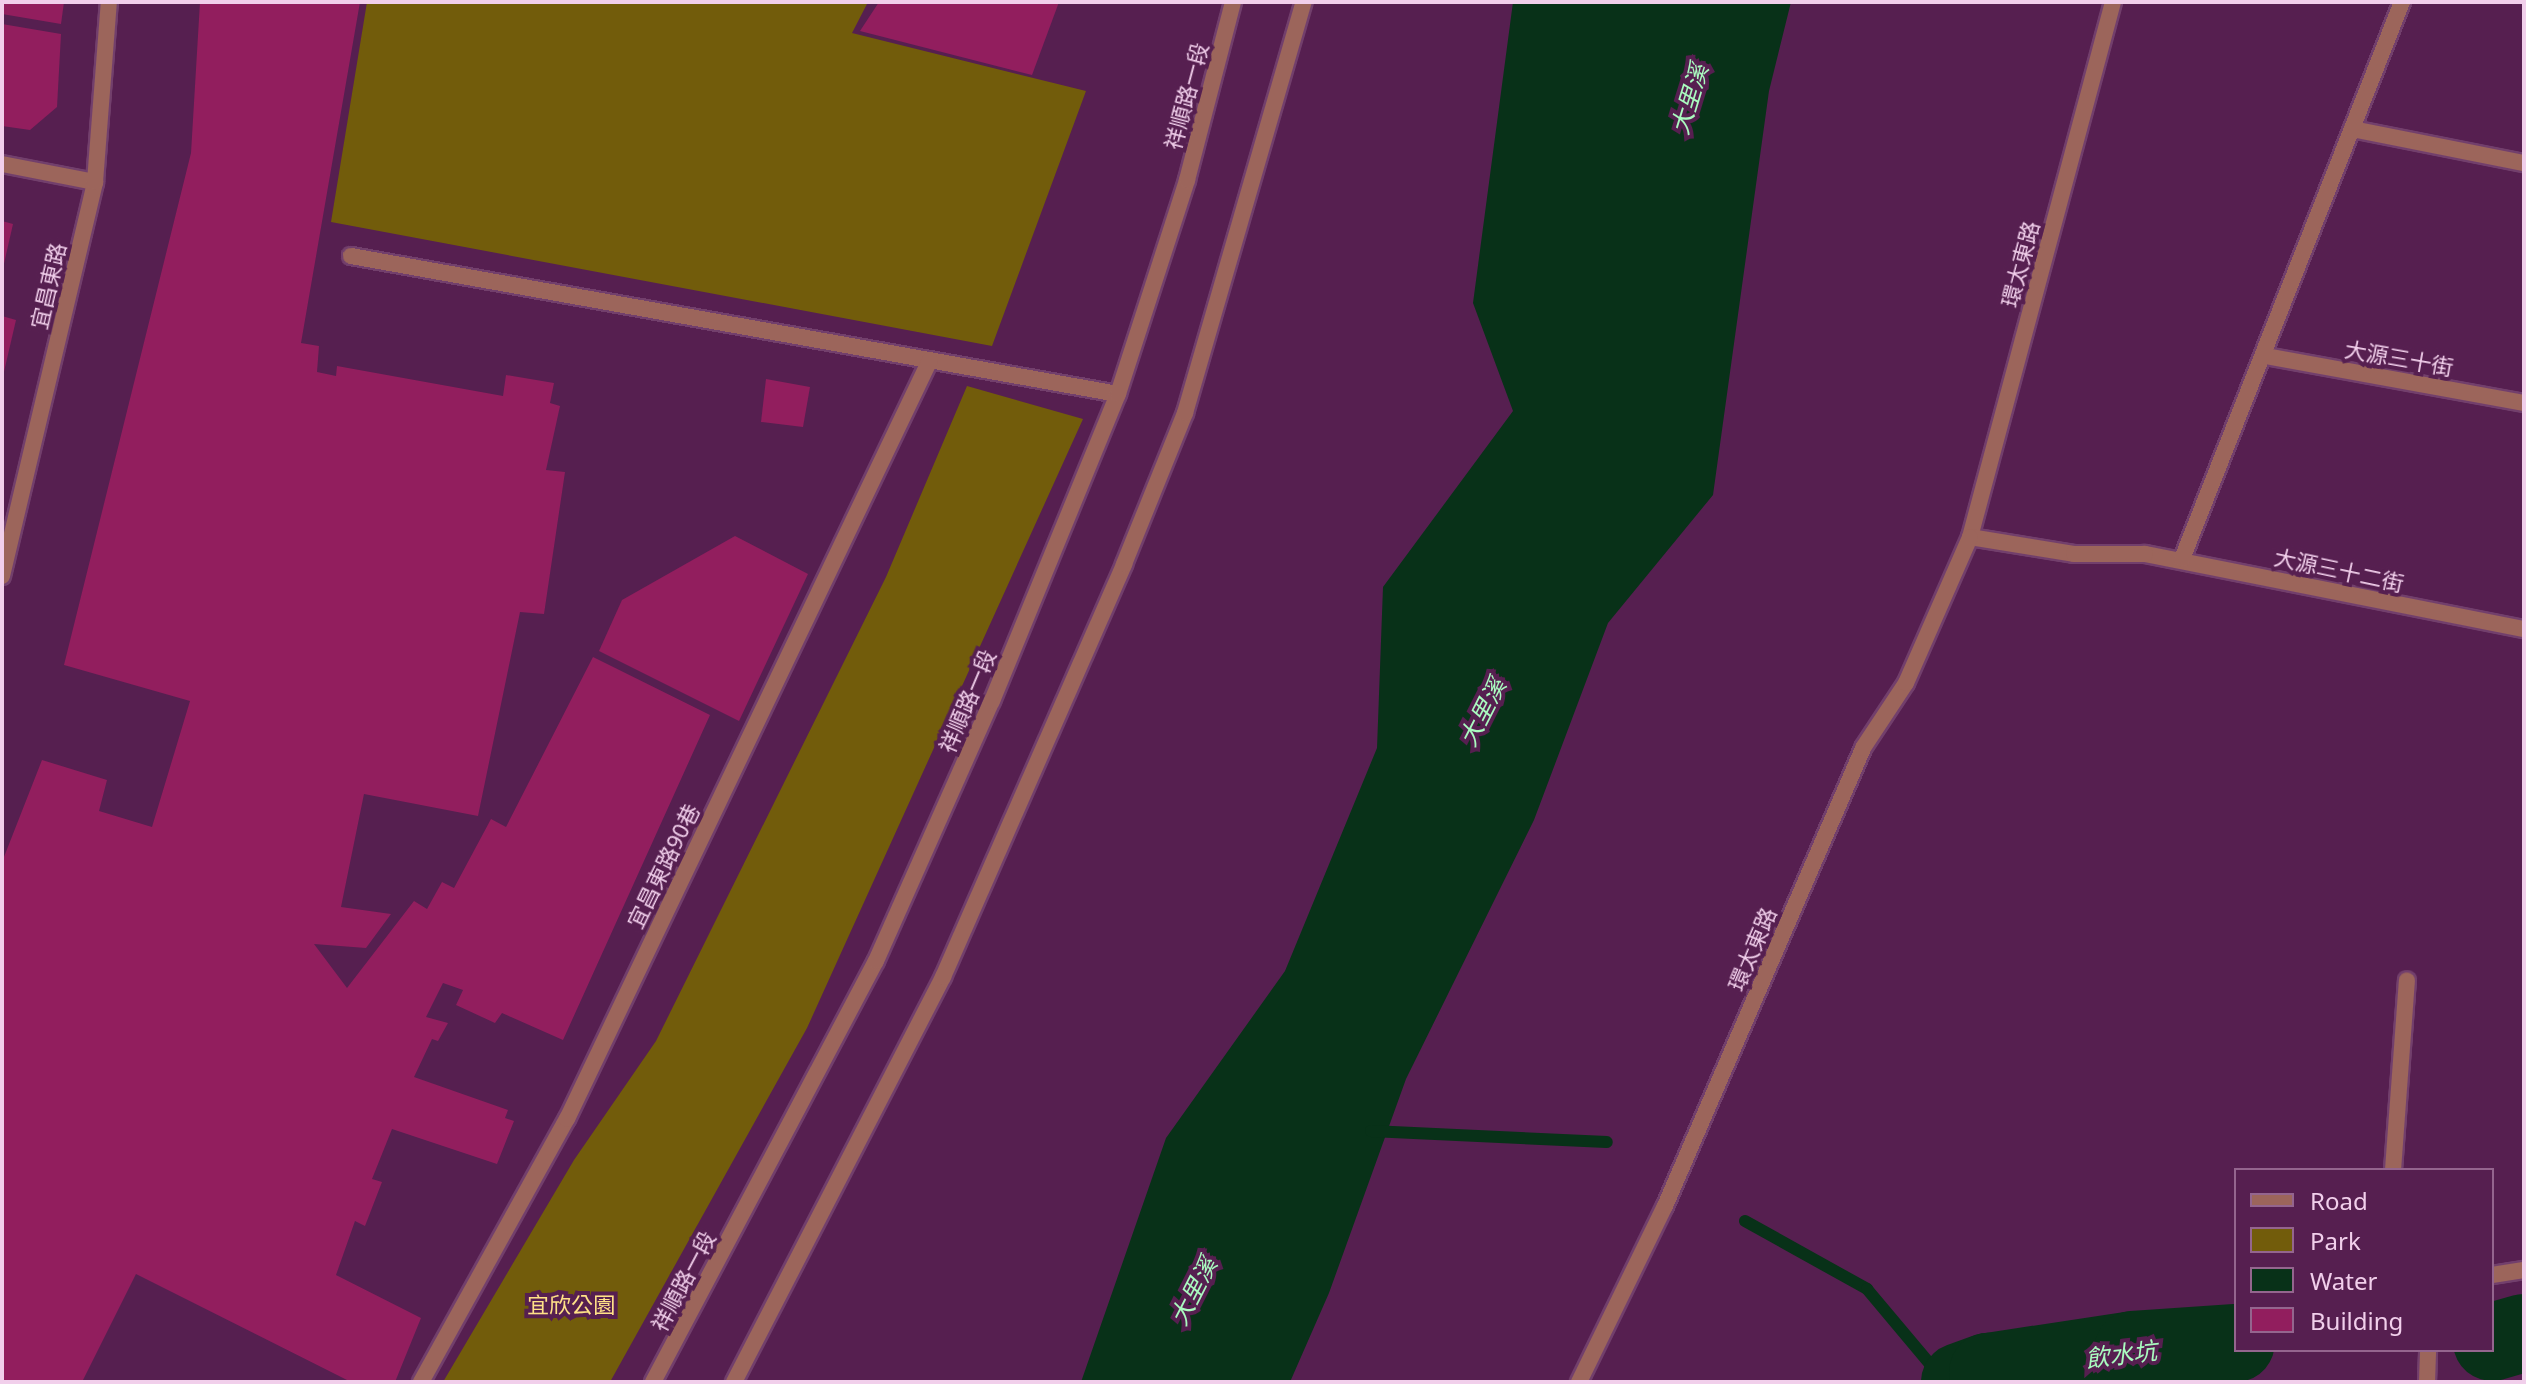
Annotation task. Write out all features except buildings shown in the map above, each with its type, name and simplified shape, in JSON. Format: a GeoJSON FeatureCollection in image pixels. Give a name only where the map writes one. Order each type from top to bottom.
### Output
{"type":"FeatureCollection","features":[{"type":"Feature","properties":{"kind":"street","name":"宜昌東路"},"geometry":{"type":"LineString","coordinates":[[2,576],[95,182],[109,2]]}},
{"type":"Feature","properties":{"kind":"street","name":"祥順路一段"},"geometry":{"type":"LineString","coordinates":[[653,1382],[876,961],[992,701],[1118,394],[1187,180],[1233,2]]}},
{"type":"Feature","properties":{"kind":"street"},"geometry":{"type":"LineString","coordinates":[[734,1382],[943,977],[1124,564],[1185,413],[1304,2]]}},
{"type":"Feature","properties":{"kind":"street","name":"環太東路"},"geometry":{"type":"LineString","coordinates":[[1579,1382],[1665,1206],[1863,748],[1906,683],[1970,537],[2113,2]]}},
{"type":"Feature","properties":{"kind":"street"},"geometry":{"type":"LineString","coordinates":[[2182,559],[2266,356],[2402,2]]}},
{"type":"Feature","properties":{"kind":"street"},"geometry":{"type":"LineString","coordinates":[[2352,129],[2524,163]]}},
{"type":"Feature","properties":{"kind":"street"},"geometry":{"type":"LineString","coordinates":[[2,164],[95,182]]}},
{"type":"Feature","properties":{"kind":"street"},"geometry":{"type":"LineString","coordinates":[[351,256],[1118,394]]}},
{"type":"Feature","properties":{"kind":"street","name":"大源三十街"},"geometry":{"type":"LineString","coordinates":[[2266,356],[2524,403]]}},
{"type":"Feature","properties":{"kind":"street","name":"宜昌東路90巷"},"geometry":{"type":"LineString","coordinates":[[421,1382],[567,1119],[930,360]]}},
{"type":"Feature","properties":{"kind":"street","name":"大源三十二街"},"geometry":{"type":"LineString","coordinates":[[1970,537],[2074,554],[2145,554],[2182,559],[2524,629]]}},
{"type":"Feature","properties":{"kind":"street"},"geometry":{"type":"LineString","coordinates":[[2393,1168],[2407,981]]}},
{"type":"Feature","properties":{"kind":"street"},"geometry":{"type":"LineString","coordinates":[[2494,1275],[2524,1270]]}},
{"type":"Feature","properties":{"kind":"street"},"geometry":{"type":"LineString","coordinates":[[2427,1379],[2428,1352]]}},
{"type":"Feature","properties":{"kind":"green space"},"geometry":{"type":"Polygon","coordinates":[[[367,2],[868,2],[852,33],[1086,91],[992,346],[331,222],[367,2]]]}},
{"type":"Feature","properties":{"kind":"green space","name":"宜欣公園"},"geometry":{"type":"Polygon","coordinates":[[[967,386],[1083,419],[807,1028],[610,1382],[443,1382],[574,1160],[656,1041],[886,577],[967,386]]]}},
{"type":"Feature","properties":{"kind":"water","name":"大里溪"},"geometry":{"type":"Polygon","coordinates":[[[1513,2],[1791,2],[1769,91],[1713,495],[1608,623],[1534,820],[1406,1079],[1329,1293],[1290,1382],[1081,1382],[1166,1138],[1285,971],[1377,748],[1383,587],[1513,411],[1473,303],[1513,2]]]}},
{"type":"Feature","properties":{"kind":"waterway"},"geometry":{"type":"LineString","coordinates":[[1371,1131],[1607,1142]]}},
{"type":"Feature","properties":{"kind":"waterway"},"geometry":{"type":"LineString","coordinates":[[1745,1221],[1867,1289],[1945,1382]]}},
{"type":"Feature","properties":{"kind":"waterway","name":"飲水坑"},"geometry":{"type":"LineString","coordinates":[[2494,1341],[2524,1333]]}},
{"type":"Feature","properties":{"kind":"waterway","name":"飲水坑"},"geometry":{"type":"LineString","coordinates":[[1960,1382],[1988,1372],[2133,1350],[2234,1343]]}}]}
